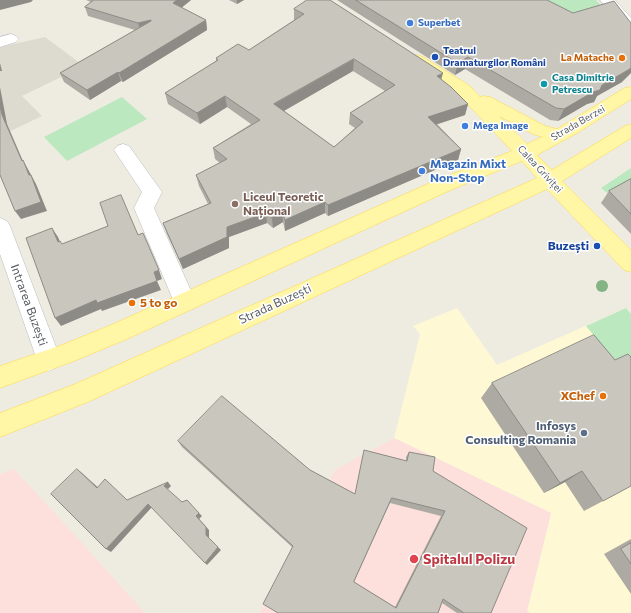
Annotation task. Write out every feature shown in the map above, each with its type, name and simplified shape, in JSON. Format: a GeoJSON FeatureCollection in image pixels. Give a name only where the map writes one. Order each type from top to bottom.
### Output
{"type":"FeatureCollection","features":[{"type":"Feature","properties":{"kind":"main road","name":"Calea Griviței"},"geometry":{"type":"LineString","coordinates":[[401,50],[464,90],[631,264]]}},
{"type":"Feature","properties":{"kind":"main road"},"geometry":{"type":"LineString","coordinates":[[464,90],[539,130],[558,135]]}},
{"type":"Feature","properties":{"kind":"main road","name":"Strada Berzei"},"geometry":{"type":"LineString","coordinates":[[525,153],[631,92]]}},
{"type":"Feature","properties":{"kind":"main road"},"geometry":{"type":"LineString","coordinates":[[549,180],[631,130]]}},
{"type":"Feature","properties":{"kind":"main road"},"geometry":{"type":"LineString","coordinates":[[0,377],[49,360],[120,332],[446,184],[525,153]]}},
{"type":"Feature","properties":{"kind":"main road","name":"Strada Buzești"},"geometry":{"type":"LineString","coordinates":[[0,425],[81,393],[549,180]]}},
{"type":"Feature","properties":{"kind":"street"},"geometry":{"type":"LineString","coordinates":[[606,0],[631,27]]}},
{"type":"Feature","properties":{"kind":"street"},"geometry":{"type":"LineString","coordinates":[[123,150],[152,192],[144,208],[185,302]]}},
{"type":"Feature","properties":{"kind":"street","name":"Intrarea Buzești"},"geometry":{"type":"LineString","coordinates":[[0,226],[49,360]]}},
{"type":"Feature","properties":{"kind":"shaded area"},"geometry":{"type":"Polygon","coordinates":[[[45,37],[84,66],[22,96],[42,116],[0,136],[0,47],[45,37]]]}},
{"type":"Feature","properties":{"kind":"shaded area"},"geometry":{"type":"Polygon","coordinates":[[[457,308],[497,365],[626,308],[631,314],[631,613],[530,613],[527,611],[551,513],[394,438],[420,334],[413,326],[457,308]]]}},
{"type":"Feature","properties":{"kind":"shaded area","name":"Spitalul Polizu"},"geometry":{"type":"Polygon","coordinates":[[[394,438],[551,513],[527,611],[530,613],[260,613],[335,470],[394,438]]]}},
{"type":"Feature","properties":{"kind":"shaded area"},"geometry":{"type":"Polygon","coordinates":[[[14,469],[145,613],[0,613],[0,474],[14,469]]]}},
{"type":"Feature","properties":{"kind":"green space"},"geometry":{"type":"Polygon","coordinates":[[[520,0],[596,0],[608,13],[591,18],[520,0]]]}},
{"type":"Feature","properties":{"kind":"green space"},"geometry":{"type":"Polygon","coordinates":[[[122,97],[147,119],[67,161],[44,137],[122,97]]]}},
{"type":"Feature","properties":{"kind":"green space"},"geometry":{"type":"Polygon","coordinates":[[[631,168],[631,186],[612,197],[601,188],[631,168]]]}},
{"type":"Feature","properties":{"kind":"green space"},"geometry":{"type":"Polygon","coordinates":[[[626,308],[631,314],[631,380],[586,326],[626,308]]]}},
{"type":"Feature","properties":{"kind":"building"},"geometry":{"type":"Polygon","coordinates":[[[94,0],[177,0],[173,3],[206,20],[119,73],[118,72],[87,90],[60,73],[151,21],[138,23],[85,7],[94,0]]]}},
{"type":"Feature","properties":{"kind":"building"},"geometry":{"type":"Polygon","coordinates":[[[307,0],[330,0],[443,73],[437,76],[451,87],[468,104],[428,117],[461,149],[328,205],[325,202],[285,220],[282,211],[272,218],[266,213],[227,227],[227,237],[179,259],[163,223],[211,203],[196,175],[227,159],[213,148],[260,120],[225,96],[197,113],[165,93],[218,60],[216,58],[238,44],[249,50],[304,14],[294,9],[307,0]],[[354,59],[274,104],[334,147],[363,122],[350,113],[395,85],[354,59]]]}},
{"type":"Feature","properties":{"kind":"building"},"geometry":{"type":"Polygon","coordinates":[[[356,0],[547,0],[573,13],[614,1],[631,23],[631,68],[602,85],[600,90],[593,92],[564,109],[556,108],[468,57],[458,63],[356,0]]]}},
{"type":"Feature","properties":{"kind":"building"},"geometry":{"type":"Polygon","coordinates":[[[0,106],[2,115],[22,161],[23,160],[29,175],[31,175],[41,202],[15,211],[0,175],[0,106]]]}},
{"type":"Feature","properties":{"kind":"building"},"geometry":{"type":"Polygon","coordinates":[[[631,179],[631,214],[609,191],[631,179]]]}},
{"type":"Feature","properties":{"kind":"building"},"geometry":{"type":"Polygon","coordinates":[[[121,195],[138,235],[143,233],[159,270],[154,272],[157,281],[97,303],[96,300],[55,318],[26,238],[52,228],[58,242],[60,241],[62,244],[108,226],[100,203],[121,195]]]}},
{"type":"Feature","properties":{"kind":"building"},"geometry":{"type":"Polygon","coordinates":[[[594,335],[615,360],[628,354],[631,357],[631,486],[603,501],[582,471],[560,483],[492,383],[594,335]]]}},
{"type":"Feature","properties":{"kind":"building","name":"Spitalul Polizu"},"geometry":{"type":"Polygon","coordinates":[[[222,396],[310,470],[355,494],[364,450],[407,461],[409,452],[435,457],[433,471],[527,528],[491,613],[464,613],[443,599],[438,613],[278,613],[263,604],[293,546],[178,441],[222,396]],[[392,498],[354,582],[396,608],[445,511],[392,498]]]}},
{"type":"Feature","properties":{"kind":"building"},"geometry":{"type":"Polygon","coordinates":[[[77,469],[97,488],[105,479],[127,500],[168,482],[164,486],[182,502],[187,500],[199,513],[196,516],[206,527],[206,535],[218,547],[205,563],[148,504],[106,549],[51,494],[77,469]]]}},
{"type":"Feature","properties":{"kind":"building"},"geometry":{"type":"Polygon","coordinates":[[[631,543],[631,564],[621,549],[631,543]]]}},
{"type":"Feature","properties":{"kind":"place","name":"Superbet"},"geometry":{"type":"Point","coordinates":[410,23]}},
{"type":"Feature","properties":{"kind":"place","name":"Teatrul Dramaturgilor Români"},"geometry":{"type":"Point","coordinates":[435,57]}},
{"type":"Feature","properties":{"kind":"place","name":"La Matache"},"geometry":{"type":"Point","coordinates":[622,58]}},
{"type":"Feature","properties":{"kind":"place","name":"Casa Dimitrie Petrescu"},"geometry":{"type":"Point","coordinates":[544,84]}},
{"type":"Feature","properties":{"kind":"place","name":"Mega Image"},"geometry":{"type":"Point","coordinates":[465,126]}},
{"type":"Feature","properties":{"kind":"place","name":"Magazin Mixt Non-Stop"},"geometry":{"type":"Point","coordinates":[422,171]}},
{"type":"Feature","properties":{"kind":"place","name":"Liceul Teoretic Național"},"geometry":{"type":"Point","coordinates":[235,204]}},
{"type":"Feature","properties":{"kind":"place","name":"Buzești"},"geometry":{"type":"Point","coordinates":[597,246]}},
{"type":"Feature","properties":{"kind":"place","name":"5 to go"},"geometry":{"type":"Point","coordinates":[132,303]}},
{"type":"Feature","properties":{"kind":"place","name":"XChef"},"geometry":{"type":"Point","coordinates":[603,396]}},
{"type":"Feature","properties":{"kind":"place","name":"Infosys Consulting Romania"},"geometry":{"type":"Point","coordinates":[584,433]}},
{"type":"Feature","properties":{"kind":"place","name":"Spitalul Polizu"},"geometry":{"type":"Point","coordinates":[414,559]}}]}
